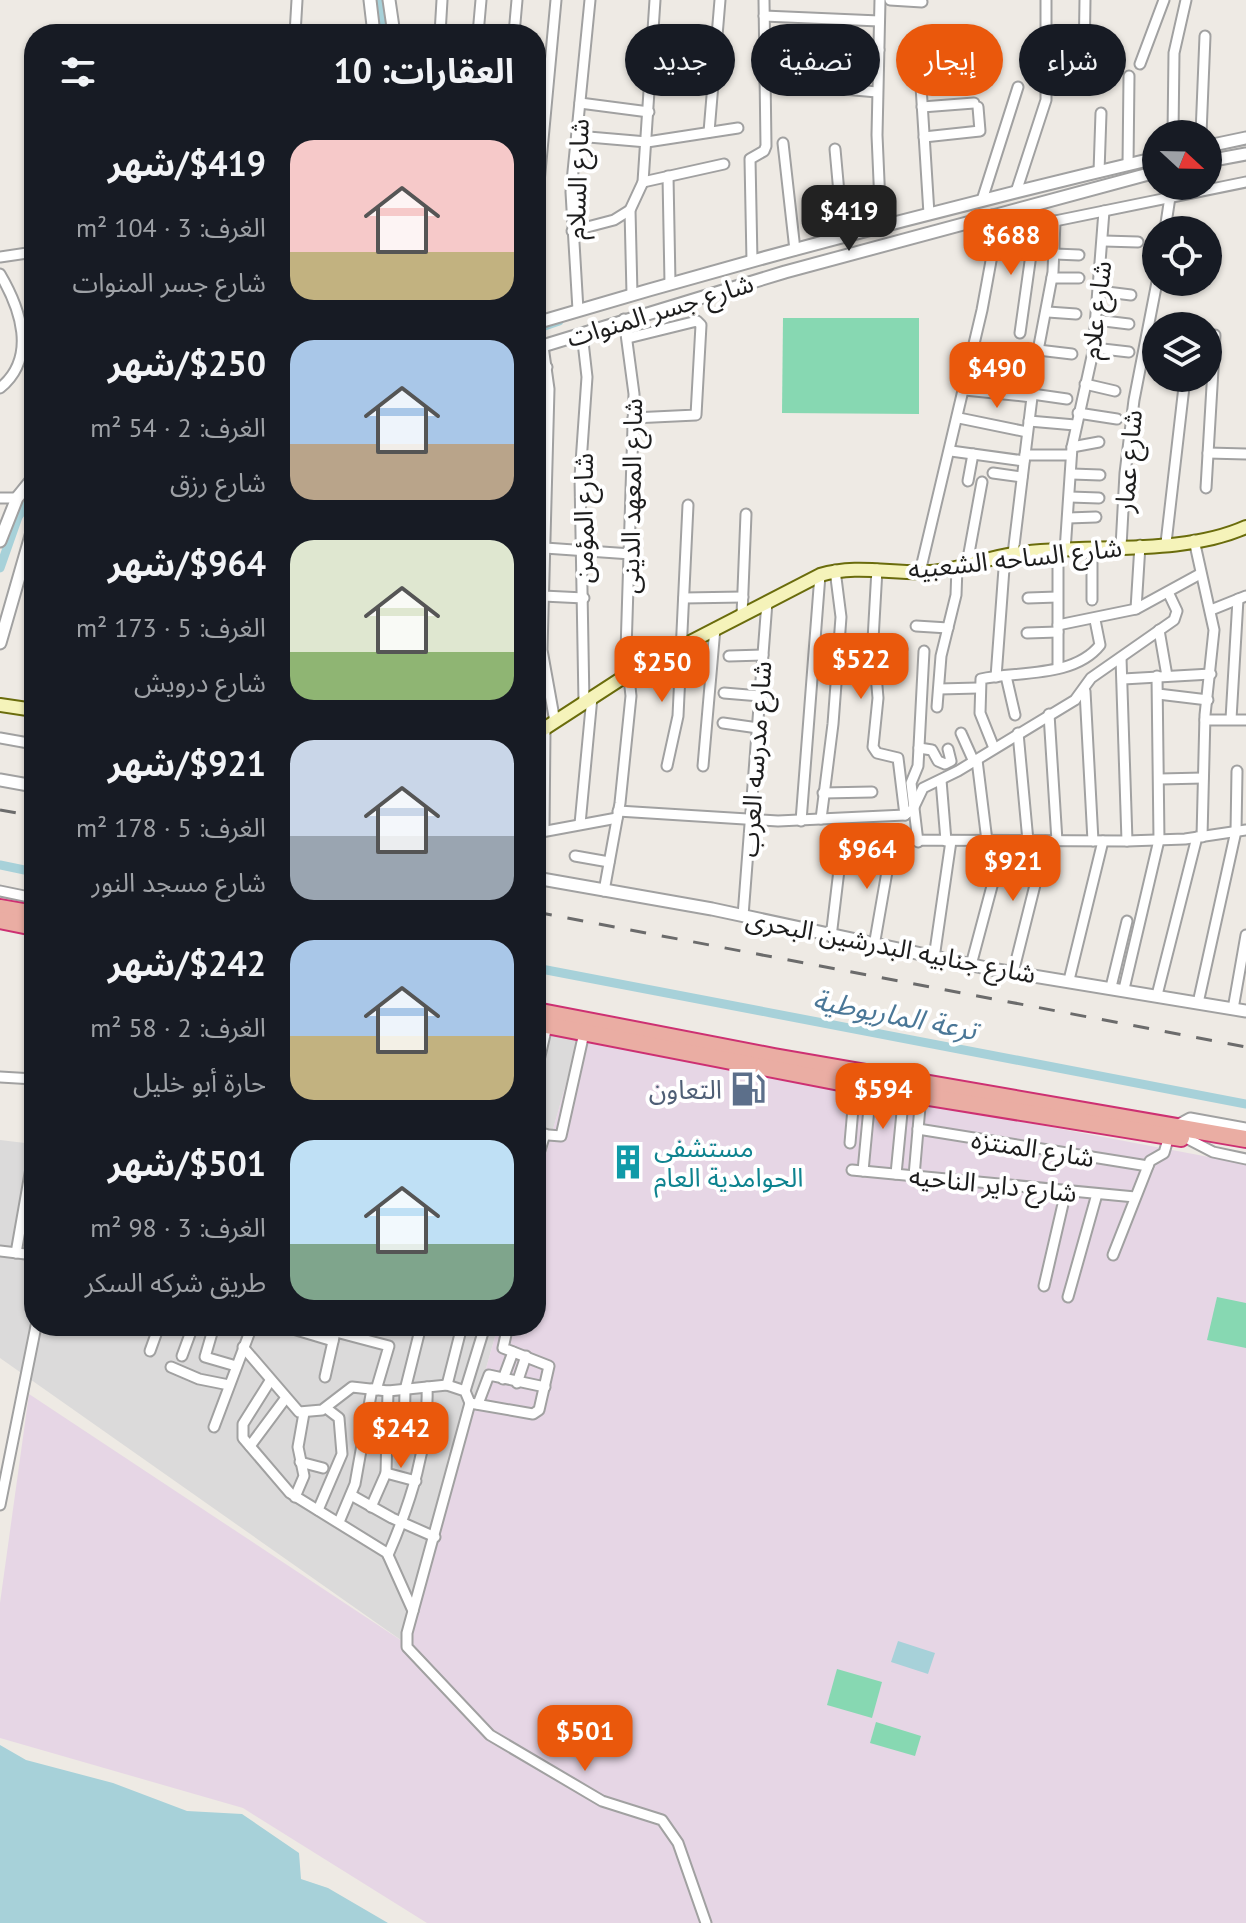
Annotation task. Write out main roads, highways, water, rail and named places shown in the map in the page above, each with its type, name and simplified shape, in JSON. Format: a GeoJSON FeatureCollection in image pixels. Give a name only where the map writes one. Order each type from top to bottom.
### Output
{"type":"FeatureCollection","features":[{"type":"Feature","properties":{"kind":"highway"},"geometry":{"type":"LineString","coordinates":[[0,908],[24,912]]}},
{"type":"Feature","properties":{"kind":"highway"},"geometry":{"type":"LineString","coordinates":[[0,920],[24,925]]}},
{"type":"Feature","properties":{"kind":"highway"},"geometry":{"type":"LineString","coordinates":[[546,1013],[1178,1134]]}},
{"type":"Feature","properties":{"kind":"highway"},"geometry":{"type":"LineString","coordinates":[[546,1025],[863,1086],[1178,1134],[1222,1140],[1246,1139]]}},
{"type":"Feature","properties":{"kind":"highway"},"geometry":{"type":"LineString","coordinates":[[1222,1140],[1246,1150]]}},
{"type":"Feature","properties":{"kind":"main road","name":"شارع الساحه الشعبيه"},"geometry":{"type":"LineString","coordinates":[[546,727],[630,673],[835,570],[920,572],[1009,555],[1194,540],[1246,527]]}},
{"type":"Feature","properties":{"kind":"main road"},"geometry":{"type":"LineString","coordinates":[[0,705],[24,709]]}},
{"type":"Feature","properties":{"kind":"water"},"geometry":{"type":"Polygon","coordinates":[[[898,1641],[935,1653],[928,1674],[891,1662],[898,1641]]]}},
{"type":"Feature","properties":{"kind":"water"},"geometry":{"type":"Polygon","coordinates":[[[0,1745],[26,1760],[113,1783],[187,1811],[242,1814],[299,1853],[301,1879],[328,1888],[388,1923],[0,1923],[0,1745]]]}},
{"type":"Feature","properties":{"kind":"waterway"},"geometry":{"type":"LineString","coordinates":[[379,0],[382,24]]}},
{"type":"Feature","properties":{"kind":"waterway"},"geometry":{"type":"LineString","coordinates":[[546,326],[559,321]]}},
{"type":"Feature","properties":{"kind":"waterway"},"geometry":{"type":"LineString","coordinates":[[0,568],[24,508]]}},
{"type":"Feature","properties":{"kind":"waterway","name":"ترعة الماريوطية"},"geometry":{"type":"LineString","coordinates":[[0,865],[24,870]]}},
{"type":"Feature","properties":{"kind":"waterway","name":"ترعة الماريوطية"},"geometry":{"type":"LineString","coordinates":[[546,970],[1246,1104]]}},
{"type":"Feature","properties":{"kind":"railway"},"geometry":{"type":"LineString","coordinates":[[0,810],[24,814]]}},
{"type":"Feature","properties":{"kind":"railway"},"geometry":{"type":"LineString","coordinates":[[546,914],[1246,1047]]}},
{"type":"Feature","properties":{"kind":"place","name":"التعاون"},"geometry":{"type":"Point","coordinates":[748,1089]}},
{"type":"Feature","properties":{"kind":"place","name":"مستشفى الحوامدية العام"},"geometry":{"type":"Point","coordinates":[628,1162]}}]}
